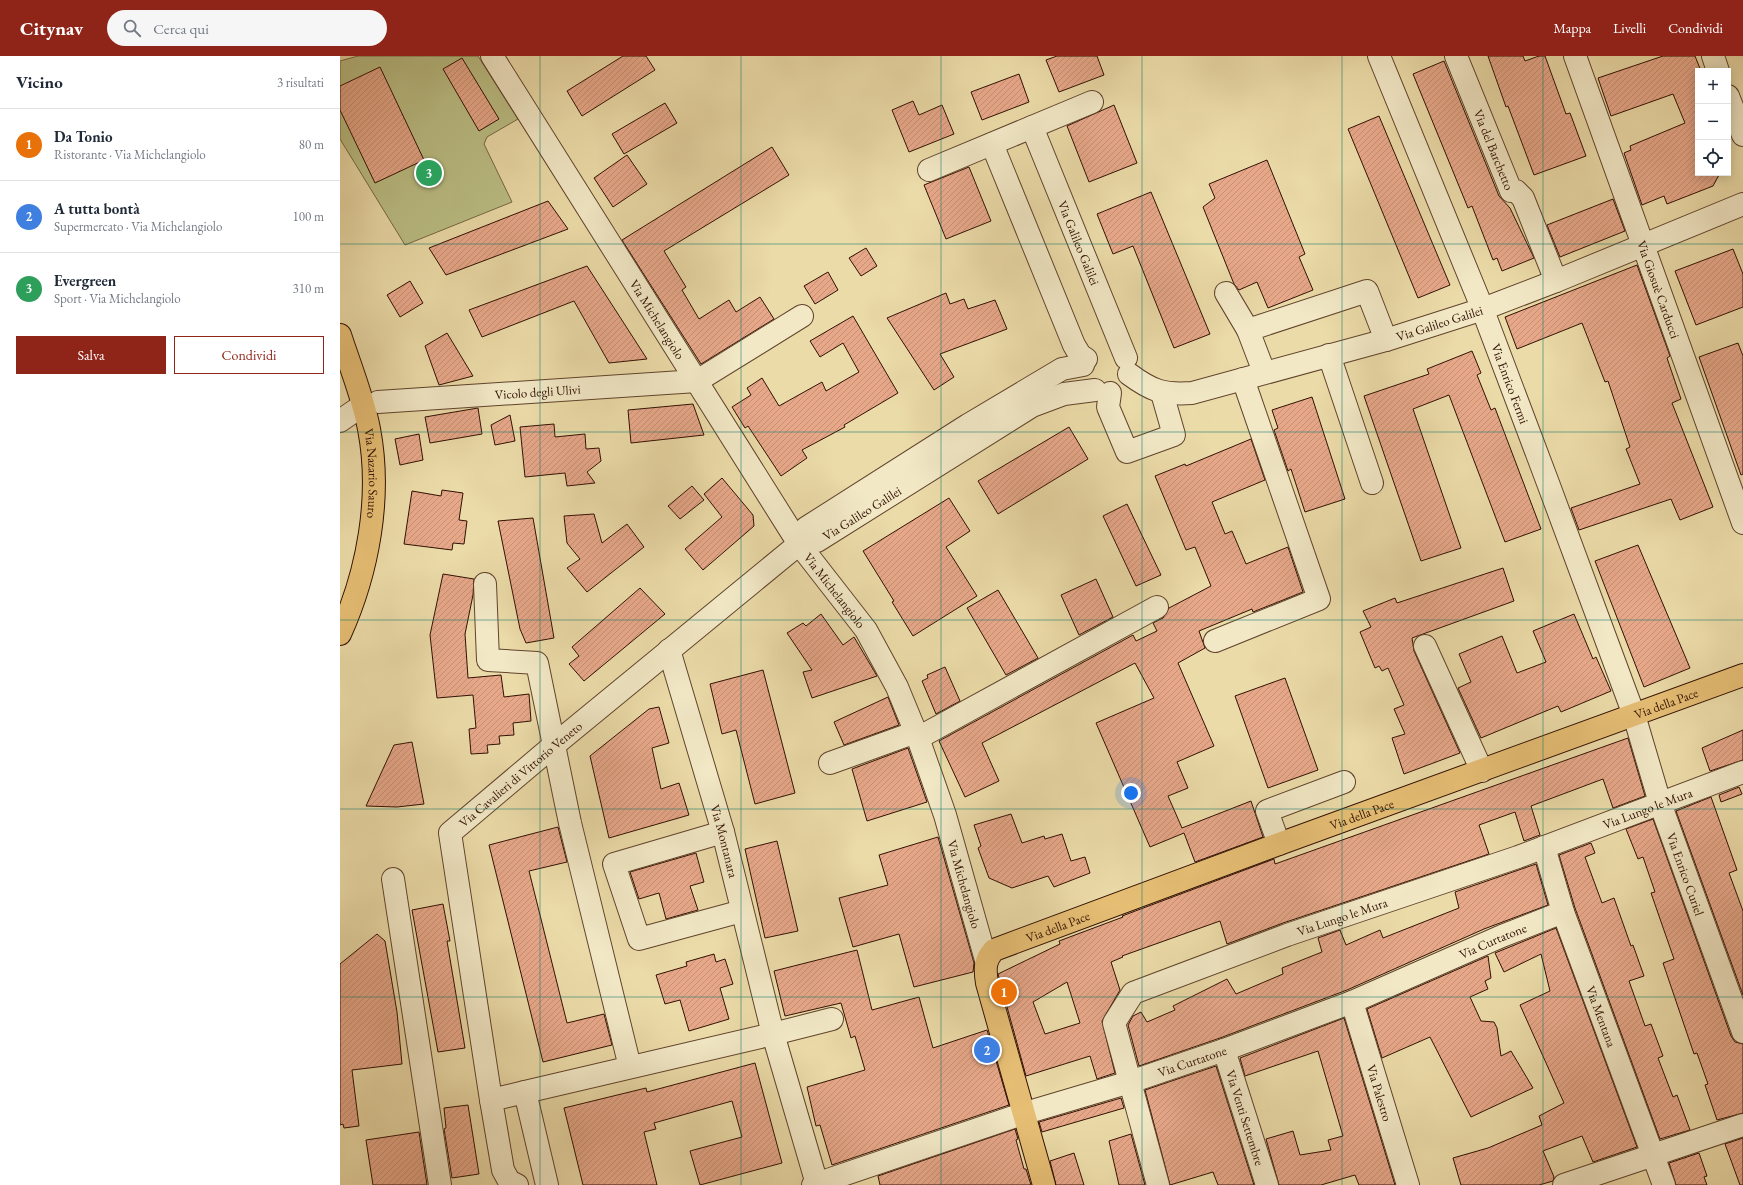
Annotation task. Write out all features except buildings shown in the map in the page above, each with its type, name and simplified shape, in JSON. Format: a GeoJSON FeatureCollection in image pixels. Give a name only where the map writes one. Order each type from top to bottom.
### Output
{"type":"FeatureCollection","features":[{"type":"Feature","properties":{"kind":"main road","name":"Via Nazario Sauro"},"geometry":{"type":"LineString","coordinates":[[340,335],[370,404],[369,429],[373,473],[370,535],[363,569],[353,601],[340,634]]}},
{"type":"Feature","properties":{"kind":"main road","name":"Via della Pace"},"geometry":{"type":"LineString","coordinates":[[986,960],[994,950],[1011,942],[1743,675]]}},
{"type":"Feature","properties":{"kind":"main road","name":"Via Michelangiolo"},"geometry":{"type":"LineString","coordinates":[[986,960],[985,967],[987,983],[1022,1114],[1044,1185]]}},
{"type":"Feature","properties":{"kind":"street","name":"Via Michelangiolo"},"geometry":{"type":"LineString","coordinates":[[492,56],[799,544],[866,630],[897,686],[917,735],[945,815],[986,960]]}},
{"type":"Feature","properties":{"kind":"street","name":"Via Enrico Fermi"},"geometry":{"type":"LineString","coordinates":[[1380,56],[1483,309],[1634,715]]}},
{"type":"Feature","properties":{"kind":"street","name":"Via del Barchetto"},"geometry":{"type":"LineString","coordinates":[[1456,56],[1511,191],[1516,191],[1523,198],[1556,281]]}},
{"type":"Feature","properties":{"kind":"street","name":"Via Giosuè Carducci"},"geometry":{"type":"LineString","coordinates":[[1575,56],[1743,523]]}},
{"type":"Feature","properties":{"kind":"street"},"geometry":{"type":"LineString","coordinates":[[1713,56],[1717,68]]}},
{"type":"Feature","properties":{"kind":"street"},"geometry":{"type":"LineString","coordinates":[[930,170],[1092,102]]}},
{"type":"Feature","properties":{"kind":"street"},"geometry":{"type":"LineString","coordinates":[[1731,104],[1743,135]]}},
{"type":"Feature","properties":{"kind":"street","name":"Via Galileo Galilei"},"geometry":{"type":"LineString","coordinates":[[1032,127],[1127,366]]}},
{"type":"Feature","properties":{"kind":"street"},"geometry":{"type":"LineString","coordinates":[[992,144],[1074,345],[1084,362],[1085,380],[1102,392],[1127,452],[1174,435],[1162,393]]}},
{"type":"Feature","properties":{"kind":"street","name":"Via Galileo Galilei"},"geometry":{"type":"LineString","coordinates":[[799,544],[806,528],[968,425],[1062,369],[1084,362],[1095,350],[1102,347],[1115,349],[1127,366],[1146,387],[1162,393],[1192,393],[1329,354],[1386,340],[1483,309],[1556,281],[1743,204]]}},
{"type":"Feature","properties":{"kind":"street"},"geometry":{"type":"LineString","coordinates":[[1248,330],[1368,291],[1386,340]]}},
{"type":"Feature","properties":{"kind":"street"},"geometry":{"type":"LineString","coordinates":[[1226,293],[1248,330],[1264,372]]}},
{"type":"Feature","properties":{"kind":"street"},"geometry":{"type":"LineString","coordinates":[[697,380],[802,316]]}},
{"type":"Feature","properties":{"kind":"street"},"geometry":{"type":"LineString","coordinates":[[1329,354],[1372,483]]}},
{"type":"Feature","properties":{"kind":"street"},"geometry":{"type":"LineString","coordinates":[[1102,392],[1122,387],[1127,366]]}},
{"type":"Feature","properties":{"kind":"street"},"geometry":{"type":"LineString","coordinates":[[1215,641],[1319,599],[1243,379]]}},
{"type":"Feature","properties":{"kind":"street","name":"Vicolo degli Ulivi"},"geometry":{"type":"LineString","coordinates":[[370,404],[697,380]]}},
{"type":"Feature","properties":{"kind":"street","name":"Via Galileo Galilei"},"geometry":{"type":"LineString","coordinates":[[799,544],[817,541],[1032,406],[1064,394],[1102,392]]}},
{"type":"Feature","properties":{"kind":"street"},"geometry":{"type":"LineString","coordinates":[[340,421],[370,404]]}},
{"type":"Feature","properties":{"kind":"street","name":"Via Cavalieri di Vittorio Veneto"},"geometry":{"type":"LineString","coordinates":[[516,1185],[509,1181],[503,1170],[450,833],[553,746],[799,544]]}},
{"type":"Feature","properties":{"kind":"street"},"geometry":{"type":"LineString","coordinates":[[486,584],[488,660],[537,663],[570,823],[630,1067]]}},
{"type":"Feature","properties":{"kind":"street"},"geometry":{"type":"LineString","coordinates":[[830,763],[917,735],[1157,607]]}},
{"type":"Feature","properties":{"kind":"street"},"geometry":{"type":"LineString","coordinates":[[1425,646],[1482,771]]}},
{"type":"Feature","properties":{"kind":"street","name":"Via Montanara"},"geometry":{"type":"LineString","coordinates":[[669,650],[723,832],[773,1034],[815,1184]]}},
{"type":"Feature","properties":{"kind":"street","name":"Via Enrico Curiel"},"geometry":{"type":"LineString","coordinates":[[1634,715],[1660,803],[1743,1032]]}},
{"type":"Feature","properties":{"kind":"street","name":"Via Lungo le Mura"},"geometry":{"type":"LineString","coordinates":[[1158,1185],[1114,1023],[1133,993],[1287,935],[1544,847],[1743,772]]}},
{"type":"Feature","properties":{"kind":"street"},"geometry":{"type":"LineString","coordinates":[[1279,844],[1267,811],[1344,782]]}},
{"type":"Feature","properties":{"kind":"street"},"geometry":{"type":"LineString","coordinates":[[723,832],[614,864],[639,939],[742,911]]}},
{"type":"Feature","properties":{"kind":"street","name":"Via Mentana"},"geometry":{"type":"LineString","coordinates":[[1544,847],[1563,912],[1664,1185]]}},
{"type":"Feature","properties":{"kind":"street"},"geometry":{"type":"LineString","coordinates":[[393,879],[440,1185]]}},
{"type":"Feature","properties":{"kind":"street","name":"Via Curtatone"},"geometry":{"type":"LineString","coordinates":[[815,1184],[1022,1114],[1130,1082],[1224,1050],[1352,1002],[1502,936],[1563,912]]}},
{"type":"Feature","properties":{"kind":"street","name":"Via Palestro"},"geometry":{"type":"LineString","coordinates":[[1352,1002],[1408,1185]]}},
{"type":"Feature","properties":{"kind":"street"},"geometry":{"type":"LineString","coordinates":[[491,1100],[832,1019]]}},
{"type":"Feature","properties":{"kind":"street","name":"Via Venti Settembre"},"geometry":{"type":"LineString","coordinates":[[1224,1050],[1267,1185]]}},
{"type":"Feature","properties":{"kind":"street"},"geometry":{"type":"LineString","coordinates":[[524,1185],[547,1183],[525,1092]]}},
{"type":"Feature","properties":{"kind":"street"},"geometry":{"type":"LineString","coordinates":[[1564,1185],[1743,1125]]}},
{"type":"Feature","properties":{"kind":"green space"},"geometry":{"type":"Polygon","coordinates":[[[358,56],[478,56],[518,119],[487,137],[484,144],[512,202],[405,245],[340,139],[340,61],[358,56]]]}},
{"type":"Feature","properties":{"kind":"place","name":"Evergreen"},"geometry":{"type":"Point","coordinates":[429,173]}},
{"type":"Feature","properties":{"kind":"place","name":"Da Tonio"},"geometry":{"type":"Point","coordinates":[1004,992]}},
{"type":"Feature","properties":{"kind":"place","name":"A tutta bontà"},"geometry":{"type":"Point","coordinates":[987,1050]}}]}
